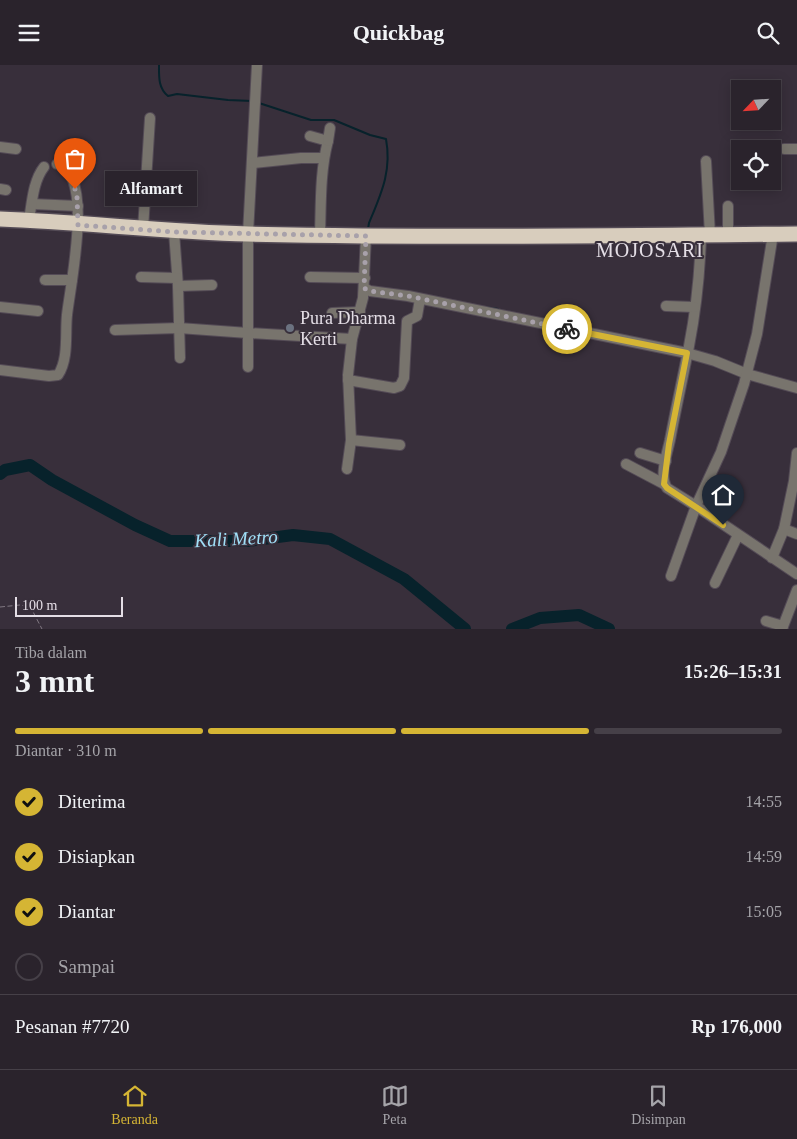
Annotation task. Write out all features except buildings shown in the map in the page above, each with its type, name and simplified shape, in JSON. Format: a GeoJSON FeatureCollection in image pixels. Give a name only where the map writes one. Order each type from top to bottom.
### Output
{"type":"FeatureCollection","features":[{"type":"Feature","properties":{"kind":"highway"},"geometry":{"type":"LineString","coordinates":[[0,219],[174,232],[248,234],[369,236],[797,234]]}},
{"type":"Feature","properties":{"kind":"street"},"geometry":{"type":"LineString","coordinates":[[248,367],[248,234],[257,65]]}},
{"type":"Feature","properties":{"kind":"street"},"geometry":{"type":"LineString","coordinates":[[143,229],[150,118]]}},
{"type":"Feature","properties":{"kind":"street"},"geometry":{"type":"LineString","coordinates":[[320,235],[321,188],[330,128]]}},
{"type":"Feature","properties":{"kind":"street"},"geometry":{"type":"LineString","coordinates":[[310,136],[328,141]]}},
{"type":"Feature","properties":{"kind":"street"},"geometry":{"type":"LineString","coordinates":[[0,147],[16,149]]}},
{"type":"Feature","properties":{"kind":"street"},"geometry":{"type":"LineString","coordinates":[[784,149],[797,149]]}},
{"type":"Feature","properties":{"kind":"street"},"geometry":{"type":"LineString","coordinates":[[252,163],[301,158],[324,158]]}},
{"type":"Feature","properties":{"kind":"street"},"geometry":{"type":"LineString","coordinates":[[664,484],[666,461],[688,350],[706,235],[706,161]]}},
{"type":"Feature","properties":{"kind":"street"},"geometry":{"type":"LineString","coordinates":[[0,370],[49,376],[58,375],[61,371],[78,225],[78,207],[75,189],[68,170],[57,164]]}},
{"type":"Feature","properties":{"kind":"street"},"geometry":{"type":"LineString","coordinates":[[29,220],[40,173],[44,167]]}},
{"type":"Feature","properties":{"kind":"street"},"geometry":{"type":"LineString","coordinates":[[32,204],[78,207]]}},
{"type":"Feature","properties":{"kind":"street"},"geometry":{"type":"LineString","coordinates":[[728,206],[728,235]]}},
{"type":"Feature","properties":{"kind":"street"},"geometry":{"type":"LineString","coordinates":[[174,232],[180,358]]}},
{"type":"Feature","properties":{"kind":"street"},"geometry":{"type":"LineString","coordinates":[[671,576],[696,506],[721,453],[747,371],[757,335],[773,235]]}},
{"type":"Feature","properties":{"kind":"street"},"geometry":{"type":"LineString","coordinates":[[346,469],[352,440],[348,380],[349,360],[352,339],[360,312],[369,236]]}},
{"type":"Feature","properties":{"kind":"street"},"geometry":{"type":"LineString","coordinates":[[141,277],[212,285]]}},
{"type":"Feature","properties":{"kind":"street"},"geometry":{"type":"LineString","coordinates":[[310,277],[364,283],[370,291],[688,350],[797,388]]}},
{"type":"Feature","properties":{"kind":"street"},"geometry":{"type":"LineString","coordinates":[[44,280],[72,280]]}},
{"type":"Feature","properties":{"kind":"street"},"geometry":{"type":"LineString","coordinates":[[348,380],[394,388],[400,386],[404,378],[407,321],[417,316],[420,299]]}},
{"type":"Feature","properties":{"kind":"street"},"geometry":{"type":"LineString","coordinates":[[666,306],[694,307]]}},
{"type":"Feature","properties":{"kind":"street"},"geometry":{"type":"LineString","coordinates":[[0,307],[38,311]]}},
{"type":"Feature","properties":{"kind":"street"},"geometry":{"type":"LineString","coordinates":[[332,313],[360,312]]}},
{"type":"Feature","properties":{"kind":"street"},"geometry":{"type":"LineString","coordinates":[[115,330],[178,328],[352,339]]}},
{"type":"Feature","properties":{"kind":"street"},"geometry":{"type":"LineString","coordinates":[[352,440],[400,445]]}},
{"type":"Feature","properties":{"kind":"street"},"geometry":{"type":"LineString","coordinates":[[640,453],[666,461]]}},
{"type":"Feature","properties":{"kind":"street"},"geometry":{"type":"LineString","coordinates":[[772,558],[784,529],[794,481],[797,453]]}},
{"type":"Feature","properties":{"kind":"street"},"geometry":{"type":"LineString","coordinates":[[626,464],[664,484],[667,488],[797,574]]}},
{"type":"Feature","properties":{"kind":"street"},"geometry":{"type":"LineString","coordinates":[[784,529],[797,534]]}},
{"type":"Feature","properties":{"kind":"street"},"geometry":{"type":"LineString","coordinates":[[714,583],[738,535]]}},
{"type":"Feature","properties":{"kind":"street"},"geometry":{"type":"LineString","coordinates":[[766,621],[783,627],[797,590]]}},
{"type":"Feature","properties":{"kind":"path"},"geometry":{"type":"LineString","coordinates":[[0,607],[30,606],[42,629]]}},
{"type":"Feature","properties":{"kind":"waterway"},"geometry":{"type":"LineString","coordinates":[[159,65],[161,86],[168,96],[177,94],[252,101]]}},
{"type":"Feature","properties":{"kind":"waterway"},"geometry":{"type":"LineString","coordinates":[[259,103],[311,120],[334,120],[370,135],[386,139],[388,162],[384,182],[368,229]]}},
{"type":"Feature","properties":{"kind":"waterway"},"geometry":{"type":"LineString","coordinates":[[485,307],[498,309]]}},
{"type":"Feature","properties":{"kind":"waterway","name":"Kali Metro"},"geometry":{"type":"LineString","coordinates":[[0,474],[5,470],[30,465],[52,480],[135,525],[170,541],[248,541],[293,535],[330,539],[404,579],[465,629]]}},
{"type":"Feature","properties":{"kind":"waterway","name":"Kali Metro"},"geometry":{"type":"LineString","coordinates":[[512,629],[540,618],[579,615],[609,629]]}},
{"type":"Feature","properties":{"kind":"way so far"},"geometry":{"type":"LineString","coordinates":[[75,189],[78,225],[174,232],[366,236],[364,288],[370,291],[408,296],[567,329]]}},
{"type":"Feature","properties":{"kind":"place","name":"Alfamart"},"geometry":{"type":"Point","coordinates":[75,189]}},
{"type":"Feature","properties":{"kind":"place","name":"Pura Dharma Kerti"},"geometry":{"type":"Point","coordinates":[290,328]}},
{"type":"Feature","properties":{"kind":"district","name":"MOJOSARI"},"geometry":{"type":"Point","coordinates":[650,250]}},
{"type":"Feature","properties":{"kind":"route"},"geometry":{"type":"LineString","coordinates":[[567,329],[687,353],[663,480],[667,488],[723,525]]}}]}
